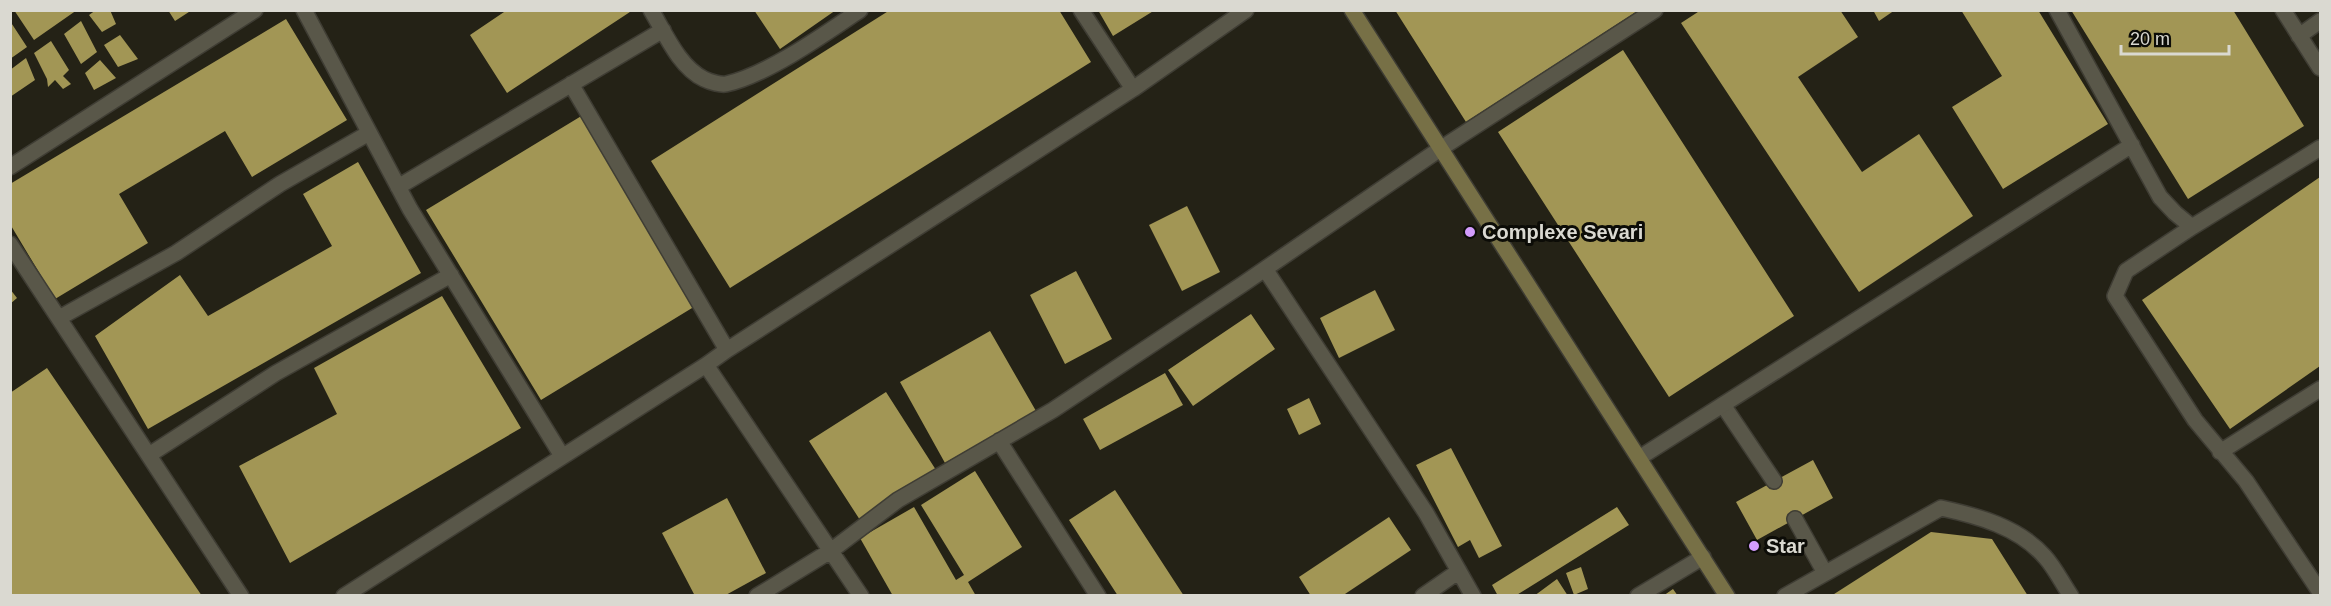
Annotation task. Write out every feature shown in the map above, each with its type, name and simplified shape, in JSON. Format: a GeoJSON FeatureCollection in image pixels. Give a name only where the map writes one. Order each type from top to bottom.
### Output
{"type":"FeatureCollection","features":[{"type":"Feature","properties":{"kind":"main road"},"geometry":{"type":"LineString","coordinates":[[1352,10],[1727,596]]}},
{"type":"Feature","properties":{"kind":"street"},"geometry":{"type":"LineString","coordinates":[[10,167],[255,10]]}},
{"type":"Feature","properties":{"kind":"street"},"geometry":{"type":"LineString","coordinates":[[304,10],[398,187],[562,456]]}},
{"type":"Feature","properties":{"kind":"street"},"geometry":{"type":"LineString","coordinates":[[651,10],[684,63],[703,79],[724,85],[761,70],[821,36],[860,10]]}},
{"type":"Feature","properties":{"kind":"street"},"geometry":{"type":"LineString","coordinates":[[1081,10],[1133,89]]}},
{"type":"Feature","properties":{"kind":"street"},"geometry":{"type":"LineString","coordinates":[[344,596],[1133,89],[1246,10]]}},
{"type":"Feature","properties":{"kind":"street"},"geometry":{"type":"LineString","coordinates":[[757,596],[832,550],[898,501],[1053,410],[1265,269],[1440,148],[1655,10]]}},
{"type":"Feature","properties":{"kind":"street"},"geometry":{"type":"LineString","coordinates":[[2057,10],[2160,197],[2192,227]]}},
{"type":"Feature","properties":{"kind":"street"},"geometry":{"type":"LineString","coordinates":[[2283,10],[2320,68]]}},
{"type":"Feature","properties":{"kind":"street"},"geometry":{"type":"LineString","coordinates":[[2299,36],[2320,21]]}},
{"type":"Feature","properties":{"kind":"street"},"geometry":{"type":"LineString","coordinates":[[398,187],[663,30]]}},
{"type":"Feature","properties":{"kind":"street"},"geometry":{"type":"LineString","coordinates":[[571,84],[727,350]]}},
{"type":"Feature","properties":{"kind":"street"},"geometry":{"type":"LineString","coordinates":[[59,318],[176,253],[280,184],[369,133]]}},
{"type":"Feature","properties":{"kind":"street"},"geometry":{"type":"LineString","coordinates":[[1639,458],[2132,145]]}},
{"type":"Feature","properties":{"kind":"street"},"geometry":{"type":"LineString","coordinates":[[2320,148],[2192,227],[2126,271],[2115,296],[2195,420],[2246,481],[2320,592]]}},
{"type":"Feature","properties":{"kind":"street"},"geometry":{"type":"LineString","coordinates":[[10,244],[241,596]]}},
{"type":"Feature","properties":{"kind":"street"},"geometry":{"type":"LineString","coordinates":[[1265,269],[1426,513],[1473,596]]}},
{"type":"Feature","properties":{"kind":"street"},"geometry":{"type":"LineString","coordinates":[[149,455],[276,374],[451,275]]}},
{"type":"Feature","properties":{"kind":"street"},"geometry":{"type":"LineString","coordinates":[[706,365],[861,596]]}},
{"type":"Feature","properties":{"kind":"street"},"geometry":{"type":"LineString","coordinates":[[2220,452],[2320,389]]}},
{"type":"Feature","properties":{"kind":"street"},"geometry":{"type":"LineString","coordinates":[[1723,405],[1774,481]]}},
{"type":"Feature","properties":{"kind":"street"},"geometry":{"type":"LineString","coordinates":[[999,441],[1098,596]]}},
{"type":"Feature","properties":{"kind":"street"},"geometry":{"type":"LineString","coordinates":[[1785,596],[1941,508],[1970,514],[1998,524],[2026,540],[2045,556],[2071,596]]}},
{"type":"Feature","properties":{"kind":"street"},"geometry":{"type":"LineString","coordinates":[[1795,519],[1825,573]]}},
{"type":"Feature","properties":{"kind":"street"},"geometry":{"type":"LineString","coordinates":[[1638,596],[1703,558]]}},
{"type":"Feature","properties":{"kind":"street"},"geometry":{"type":"LineString","coordinates":[[1423,596],[1459,571]]}},
{"type":"Feature","properties":{"kind":"building"},"geometry":{"type":"Polygon","coordinates":[[[14,10],[77,10],[34,40],[14,10]]]}},
{"type":"Feature","properties":{"kind":"building"},"geometry":{"type":"Polygon","coordinates":[[[96,10],[110,10],[116,24],[102,32],[89,15],[96,10]]]}},
{"type":"Feature","properties":{"kind":"building"},"geometry":{"type":"Polygon","coordinates":[[[168,10],[192,10],[175,21],[168,10]]]}},
{"type":"Feature","properties":{"kind":"building"},"geometry":{"type":"Polygon","coordinates":[[[507,10],[633,10],[507,93],[470,35],[507,10]]]}},
{"type":"Feature","properties":{"kind":"building"},"geometry":{"type":"Polygon","coordinates":[[[754,10],[836,10],[780,49],[754,10]]]}},
{"type":"Feature","properties":{"kind":"building"},"geometry":{"type":"Polygon","coordinates":[[[890,10],[1059,10],[1091,62],[730,288],[651,161],[890,10]]]}},
{"type":"Feature","properties":{"kind":"building"},"geometry":{"type":"Polygon","coordinates":[[[1098,10],[1155,10],[1113,36],[1098,10]]]}},
{"type":"Feature","properties":{"kind":"building"},"geometry":{"type":"Polygon","coordinates":[[[1395,10],[1639,10],[1466,122],[1395,10]]]}},
{"type":"Feature","properties":{"kind":"building"},"geometry":{"type":"Polygon","coordinates":[[[1701,10],[1840,10],[1858,37],[1798,77],[1862,172],[1919,134],[1973,216],[1859,292],[1681,23],[1701,10]]]}},
{"type":"Feature","properties":{"kind":"building"},"geometry":{"type":"Polygon","coordinates":[[[1873,10],[1895,10],[1879,21],[1873,10]]]}},
{"type":"Feature","properties":{"kind":"building"},"geometry":{"type":"Polygon","coordinates":[[[1961,10],[2038,10],[2108,124],[2003,189],[1952,107],[2002,76],[1961,10]]]}},
{"type":"Feature","properties":{"kind":"building"},"geometry":{"type":"Polygon","coordinates":[[[2071,10],[2233,10],[2304,126],[2188,199],[2071,10]]]}},
{"type":"Feature","properties":{"kind":"building"},"geometry":{"type":"Polygon","coordinates":[[[286,19],[347,120],[252,177],[225,131],[119,194],[148,243],[55,299],[10,224],[10,184],[286,19]]]}},
{"type":"Feature","properties":{"kind":"building"},"geometry":{"type":"Polygon","coordinates":[[[10,21],[27,47],[10,59],[10,21]]]}},
{"type":"Feature","properties":{"kind":"building"},"geometry":{"type":"Polygon","coordinates":[[[81,21],[97,52],[81,64],[64,34],[81,21]]]}},
{"type":"Feature","properties":{"kind":"building"},"geometry":{"type":"Polygon","coordinates":[[[120,35],[138,59],[118,67],[104,45],[120,35]]]}},
{"type":"Feature","properties":{"kind":"building"},"geometry":{"type":"Polygon","coordinates":[[[51,41],[69,70],[63,76],[71,84],[63,89],[55,80],[48,87],[47,79],[34,53],[51,41]]]}},
{"type":"Feature","properties":{"kind":"building"},"geometry":{"type":"Polygon","coordinates":[[[1623,50],[1794,316],[1669,397],[1498,132],[1623,50]]]}},
{"type":"Feature","properties":{"kind":"building"},"geometry":{"type":"Polygon","coordinates":[[[26,58],[35,80],[10,97],[10,70],[26,58]]]}},
{"type":"Feature","properties":{"kind":"building"},"geometry":{"type":"Polygon","coordinates":[[[100,60],[116,78],[94,90],[85,73],[100,60]]]}},
{"type":"Feature","properties":{"kind":"building"},"geometry":{"type":"Polygon","coordinates":[[[583,115],[697,305],[541,400],[426,210],[583,115]]]}},
{"type":"Feature","properties":{"kind":"building"},"geometry":{"type":"Polygon","coordinates":[[[358,162],[421,273],[148,429],[95,336],[180,275],[208,316],[332,246],[303,194],[358,162]]]}},
{"type":"Feature","properties":{"kind":"building"},"geometry":{"type":"Polygon","coordinates":[[[2320,177],[2320,366],[2230,429],[2142,300],[2320,177]]]}},
{"type":"Feature","properties":{"kind":"building"},"geometry":{"type":"Polygon","coordinates":[[[1187,206],[1220,272],[1182,291],[1149,225],[1187,206]]]}},
{"type":"Feature","properties":{"kind":"building"},"geometry":{"type":"Polygon","coordinates":[[[1076,271],[1112,339],[1065,364],[1030,295],[1076,271]]]}},
{"type":"Feature","properties":{"kind":"building"},"geometry":{"type":"Polygon","coordinates":[[[10,289],[17,298],[10,304],[10,289]]]}},
{"type":"Feature","properties":{"kind":"building"},"geometry":{"type":"Polygon","coordinates":[[[1375,290],[1395,330],[1339,358],[1320,318],[1375,290]]]}},
{"type":"Feature","properties":{"kind":"building"},"geometry":{"type":"Polygon","coordinates":[[[442,296],[521,428],[290,563],[239,466],[337,414],[314,368],[442,296]]]}},
{"type":"Feature","properties":{"kind":"building"},"geometry":{"type":"Polygon","coordinates":[[[1251,314],[1275,349],[1193,406],[1168,370],[1251,314]]]}},
{"type":"Feature","properties":{"kind":"building"},"geometry":{"type":"Polygon","coordinates":[[[990,331],[1036,411],[945,463],[900,382],[990,331]]]}},
{"type":"Feature","properties":{"kind":"building"},"geometry":{"type":"Polygon","coordinates":[[[47,368],[202,596],[10,596],[10,393],[47,368]]]}},
{"type":"Feature","properties":{"kind":"building"},"geometry":{"type":"Polygon","coordinates":[[[1165,373],[1183,405],[1100,450],[1083,419],[1165,373]]]}},
{"type":"Feature","properties":{"kind":"building"},"geometry":{"type":"Polygon","coordinates":[[[886,392],[936,470],[860,520],[809,441],[886,392]]]}},
{"type":"Feature","properties":{"kind":"building"},"geometry":{"type":"Polygon","coordinates":[[[1309,398],[1321,424],[1299,435],[1287,409],[1309,398]]]}},
{"type":"Feature","properties":{"kind":"building"},"geometry":{"type":"Polygon","coordinates":[[[1451,448],[1502,546],[1479,558],[1470,540],[1458,547],[1416,465],[1451,448]]]}},
{"type":"Feature","properties":{"kind":"building"},"geometry":{"type":"Polygon","coordinates":[[[1813,460],[1833,498],[1757,540],[1736,502],[1813,460]]]}},
{"type":"Feature","properties":{"kind":"building"},"geometry":{"type":"Polygon","coordinates":[[[975,471],[1022,547],[968,582],[976,596],[893,596],[860,538],[914,507],[956,580],[964,575],[921,505],[975,471]]]}},
{"type":"Feature","properties":{"kind":"building"},"geometry":{"type":"Polygon","coordinates":[[[1115,490],[1184,596],[1118,596],[1069,520],[1115,490]]]}},
{"type":"Feature","properties":{"kind":"building"},"geometry":{"type":"Polygon","coordinates":[[[727,498],[766,573],[724,596],[695,596],[662,533],[727,498]]]}},
{"type":"Feature","properties":{"kind":"building"},"geometry":{"type":"Polygon","coordinates":[[[1617,507],[1629,525],[1515,596],[1498,596],[1492,585],[1617,507]]]}},
{"type":"Feature","properties":{"kind":"building"},"geometry":{"type":"Polygon","coordinates":[[[1389,517],[1411,550],[1342,596],[1311,596],[1299,577],[1389,517]]]}},
{"type":"Feature","properties":{"kind":"building"},"geometry":{"type":"Polygon","coordinates":[[[1931,532],[1992,539],[2028,596],[1831,596],[1931,532]]]}},
{"type":"Feature","properties":{"kind":"building"},"geometry":{"type":"Polygon","coordinates":[[[1581,567],[1588,589],[1574,595],[1566,573],[1581,567]]]}},
{"type":"Feature","properties":{"kind":"building"},"geometry":{"type":"Polygon","coordinates":[[[1557,579],[1568,596],[1534,596],[1557,579]]]}},
{"type":"Feature","properties":{"kind":"building"},"geometry":{"type":"Polygon","coordinates":[[[1673,589],[1678,596],[1663,596],[1673,589]]]}},
{"type":"Feature","properties":{"kind":"place","name":"Complexe Sevari"},"geometry":{"type":"Point","coordinates":[1470,232]}},
{"type":"Feature","properties":{"kind":"place","name":"Star"},"geometry":{"type":"Point","coordinates":[1754,546]}}]}
